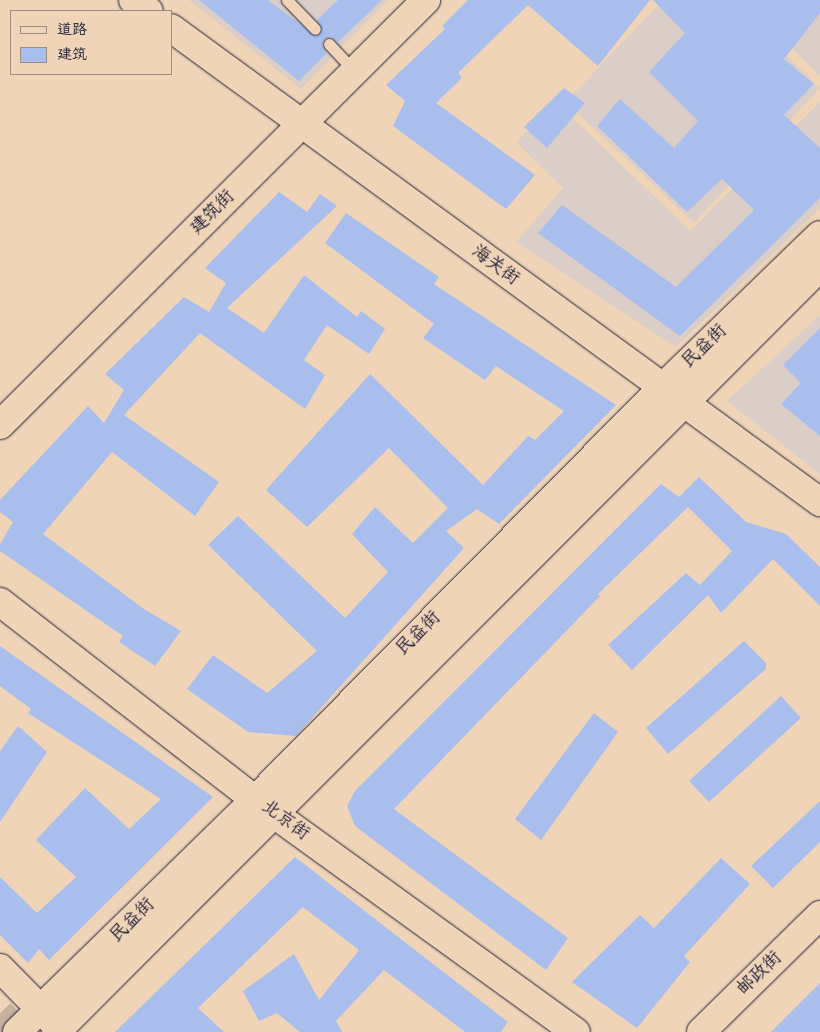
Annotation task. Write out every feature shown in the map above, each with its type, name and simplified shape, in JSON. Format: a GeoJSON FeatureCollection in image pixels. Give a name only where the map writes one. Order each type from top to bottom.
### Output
{"type":"FeatureCollection","features":[{"type":"Feature","properties":{"kind":"main road"},"geometry":{"type":"LineString","coordinates":[[134,0],[148,10]]}},
{"type":"Feature","properties":{"kind":"main road","name":"建筑街"},"geometry":{"type":"LineString","coordinates":[[0,425],[426,0]]}},
{"type":"Feature","properties":{"kind":"main road","name":"海关街"},"geometry":{"type":"LineString","coordinates":[[172,29],[672,396],[820,502]]}},
{"type":"Feature","properties":{"kind":"main road","name":"民益街"},"geometry":{"type":"LineString","coordinates":[[17,1032],[55,1026],[265,807],[672,396],[820,235]]}},
{"type":"Feature","properties":{"kind":"main road","name":"民益街"},"geometry":{"type":"LineString","coordinates":[[672,396],[820,267]]}},
{"type":"Feature","properties":{"kind":"main road","name":"北京街"},"geometry":{"type":"LineString","coordinates":[[0,602],[265,807],[576,1032]]}},
{"type":"Feature","properties":{"kind":"main road","name":"邮政街"},"geometry":{"type":"LineString","coordinates":[[701,1032],[820,915]]}},
{"type":"Feature","properties":{"kind":"main road"},"geometry":{"type":"LineString","coordinates":[[0,968],[55,1026]]}},
{"type":"Feature","properties":{"kind":"lane"},"geometry":{"type":"LineString","coordinates":[[287,0],[315,29]]}},
{"type":"Feature","properties":{"kind":"lane"},"geometry":{"type":"LineString","coordinates":[[329,44],[354,71]]}},
{"type":"Feature","properties":{"kind":"shaded area"},"geometry":{"type":"Polygon","coordinates":[[[189,0],[388,0],[301,89],[189,0]]]}},
{"type":"Feature","properties":{"kind":"shaded area"},"geometry":{"type":"Polygon","coordinates":[[[663,0],[727,0],[820,88],[694,223],[566,102],[663,0]]]}},
{"type":"Feature","properties":{"kind":"shaded area"},"geometry":{"type":"Polygon","coordinates":[[[743,0],[820,0],[820,76],[743,0]]]}},
{"type":"Feature","properties":{"kind":"shaded area"},"geometry":{"type":"Polygon","coordinates":[[[820,102],[820,208],[676,347],[516,242],[563,188],[516,142],[557,103],[690,231],[820,102]]]}},
{"type":"Feature","properties":{"kind":"shaded area"},"geometry":{"type":"Polygon","coordinates":[[[820,315],[820,474],[727,401],[820,315]]]}},
{"type":"Feature","properties":{"kind":"building"},"geometry":{"type":"Polygon","coordinates":[[[199,0],[268,0],[316,36],[322,31],[317,20],[338,0],[382,0],[338,42],[331,37],[324,39],[322,46],[327,53],[299,81],[199,0]]]}},
{"type":"Feature","properties":{"kind":"building"},"geometry":{"type":"Polygon","coordinates":[[[468,0],[650,0],[598,66],[528,5],[458,73],[462,78],[436,103],[535,175],[506,209],[393,126],[405,101],[386,85],[445,29],[442,26],[468,0]]]}},
{"type":"Feature","properties":{"kind":"building"},"geometry":{"type":"Polygon","coordinates":[[[653,0],[820,0],[820,13],[784,59],[814,84],[784,115],[820,148],[820,198],[680,336],[538,233],[562,205],[676,287],[754,210],[722,179],[687,212],[597,126],[620,99],[674,148],[698,121],[649,72],[685,33],[653,0]]]}},
{"type":"Feature","properties":{"kind":"building"},"geometry":{"type":"Polygon","coordinates":[[[564,88],[585,103],[547,148],[524,127],[564,88]]]}},
{"type":"Feature","properties":{"kind":"building"},"geometry":{"type":"Polygon","coordinates":[[[279,192],[307,212],[320,194],[337,206],[227,308],[264,333],[304,275],[357,317],[361,311],[385,329],[369,354],[327,325],[304,360],[325,375],[305,409],[200,333],[124,415],[219,482],[195,516],[112,452],[43,534],[144,609],[181,631],[155,666],[119,642],[123,636],[0,551],[0,544],[13,522],[0,512],[0,500],[88,406],[104,423],[124,390],[105,374],[184,297],[209,312],[226,283],[205,268],[279,192]]]}},
{"type":"Feature","properties":{"kind":"building"},"geometry":{"type":"Polygon","coordinates":[[[346,213],[439,277],[434,284],[616,405],[499,524],[477,509],[446,531],[464,548],[296,736],[248,732],[187,689],[213,655],[267,693],[317,651],[208,545],[238,516],[345,618],[388,572],[352,534],[375,507],[413,543],[448,508],[389,448],[307,527],[266,490],[370,374],[483,485],[528,436],[535,440],[564,411],[496,366],[485,380],[423,338],[434,324],[325,243],[346,213]]]}},
{"type":"Feature","properties":{"kind":"building"},"geometry":{"type":"Polygon","coordinates":[[[820,328],[820,436],[781,404],[801,383],[783,365],[820,328]]]}},
{"type":"Feature","properties":{"kind":"building"},"geometry":{"type":"Polygon","coordinates":[[[699,477],[746,522],[786,534],[820,567],[820,606],[773,559],[721,613],[708,595],[632,670],[608,645],[686,573],[700,585],[732,551],[688,507],[598,594],[600,596],[394,809],[568,938],[546,970],[355,826],[347,806],[355,791],[661,484],[679,497],[699,477]]]}},
{"type":"Feature","properties":{"kind":"building"},"geometry":{"type":"Polygon","coordinates":[[[744,641],[766,663],[766,669],[668,754],[646,728],[744,641]]]}},
{"type":"Feature","properties":{"kind":"building"},"geometry":{"type":"Polygon","coordinates":[[[0,646],[213,797],[49,960],[39,949],[28,963],[0,935],[0,877],[37,913],[76,877],[36,840],[85,788],[129,829],[161,799],[28,713],[31,709],[0,686],[0,646]]]}},
{"type":"Feature","properties":{"kind":"building"},"geometry":{"type":"Polygon","coordinates":[[[781,696],[801,718],[709,802],[689,781],[781,696]]]}},
{"type":"Feature","properties":{"kind":"building"},"geometry":{"type":"Polygon","coordinates":[[[594,713],[618,732],[541,840],[515,819],[594,713]]]}},
{"type":"Feature","properties":{"kind":"building"},"geometry":{"type":"Polygon","coordinates":[[[18,726],[47,752],[0,822],[0,751],[18,726]]]}},
{"type":"Feature","properties":{"kind":"building"},"geometry":{"type":"Polygon","coordinates":[[[820,801],[820,842],[773,888],[751,866],[820,801]]]}},
{"type":"Feature","properties":{"kind":"building"},"geometry":{"type":"Polygon","coordinates":[[[295,857],[508,1022],[501,1032],[465,1032],[384,970],[336,1021],[342,1032],[300,1032],[277,1013],[259,1021],[243,991],[294,954],[319,1000],[359,950],[303,907],[198,1008],[224,1032],[115,1032],[295,857]]]}},
{"type":"Feature","properties":{"kind":"building"},"geometry":{"type":"Polygon","coordinates":[[[721,858],[750,884],[684,956],[690,962],[637,1028],[572,982],[640,915],[654,928],[721,858]]]}},
{"type":"Feature","properties":{"kind":"building"},"geometry":{"type":"Polygon","coordinates":[[[820,983],[820,1032],[771,1032],[820,983]]]}},
{"type":"Feature","properties":{"kind":"tunnel"},"geometry":{"type":"LineString","coordinates":[[0,1013],[19,1032]]}}]}
